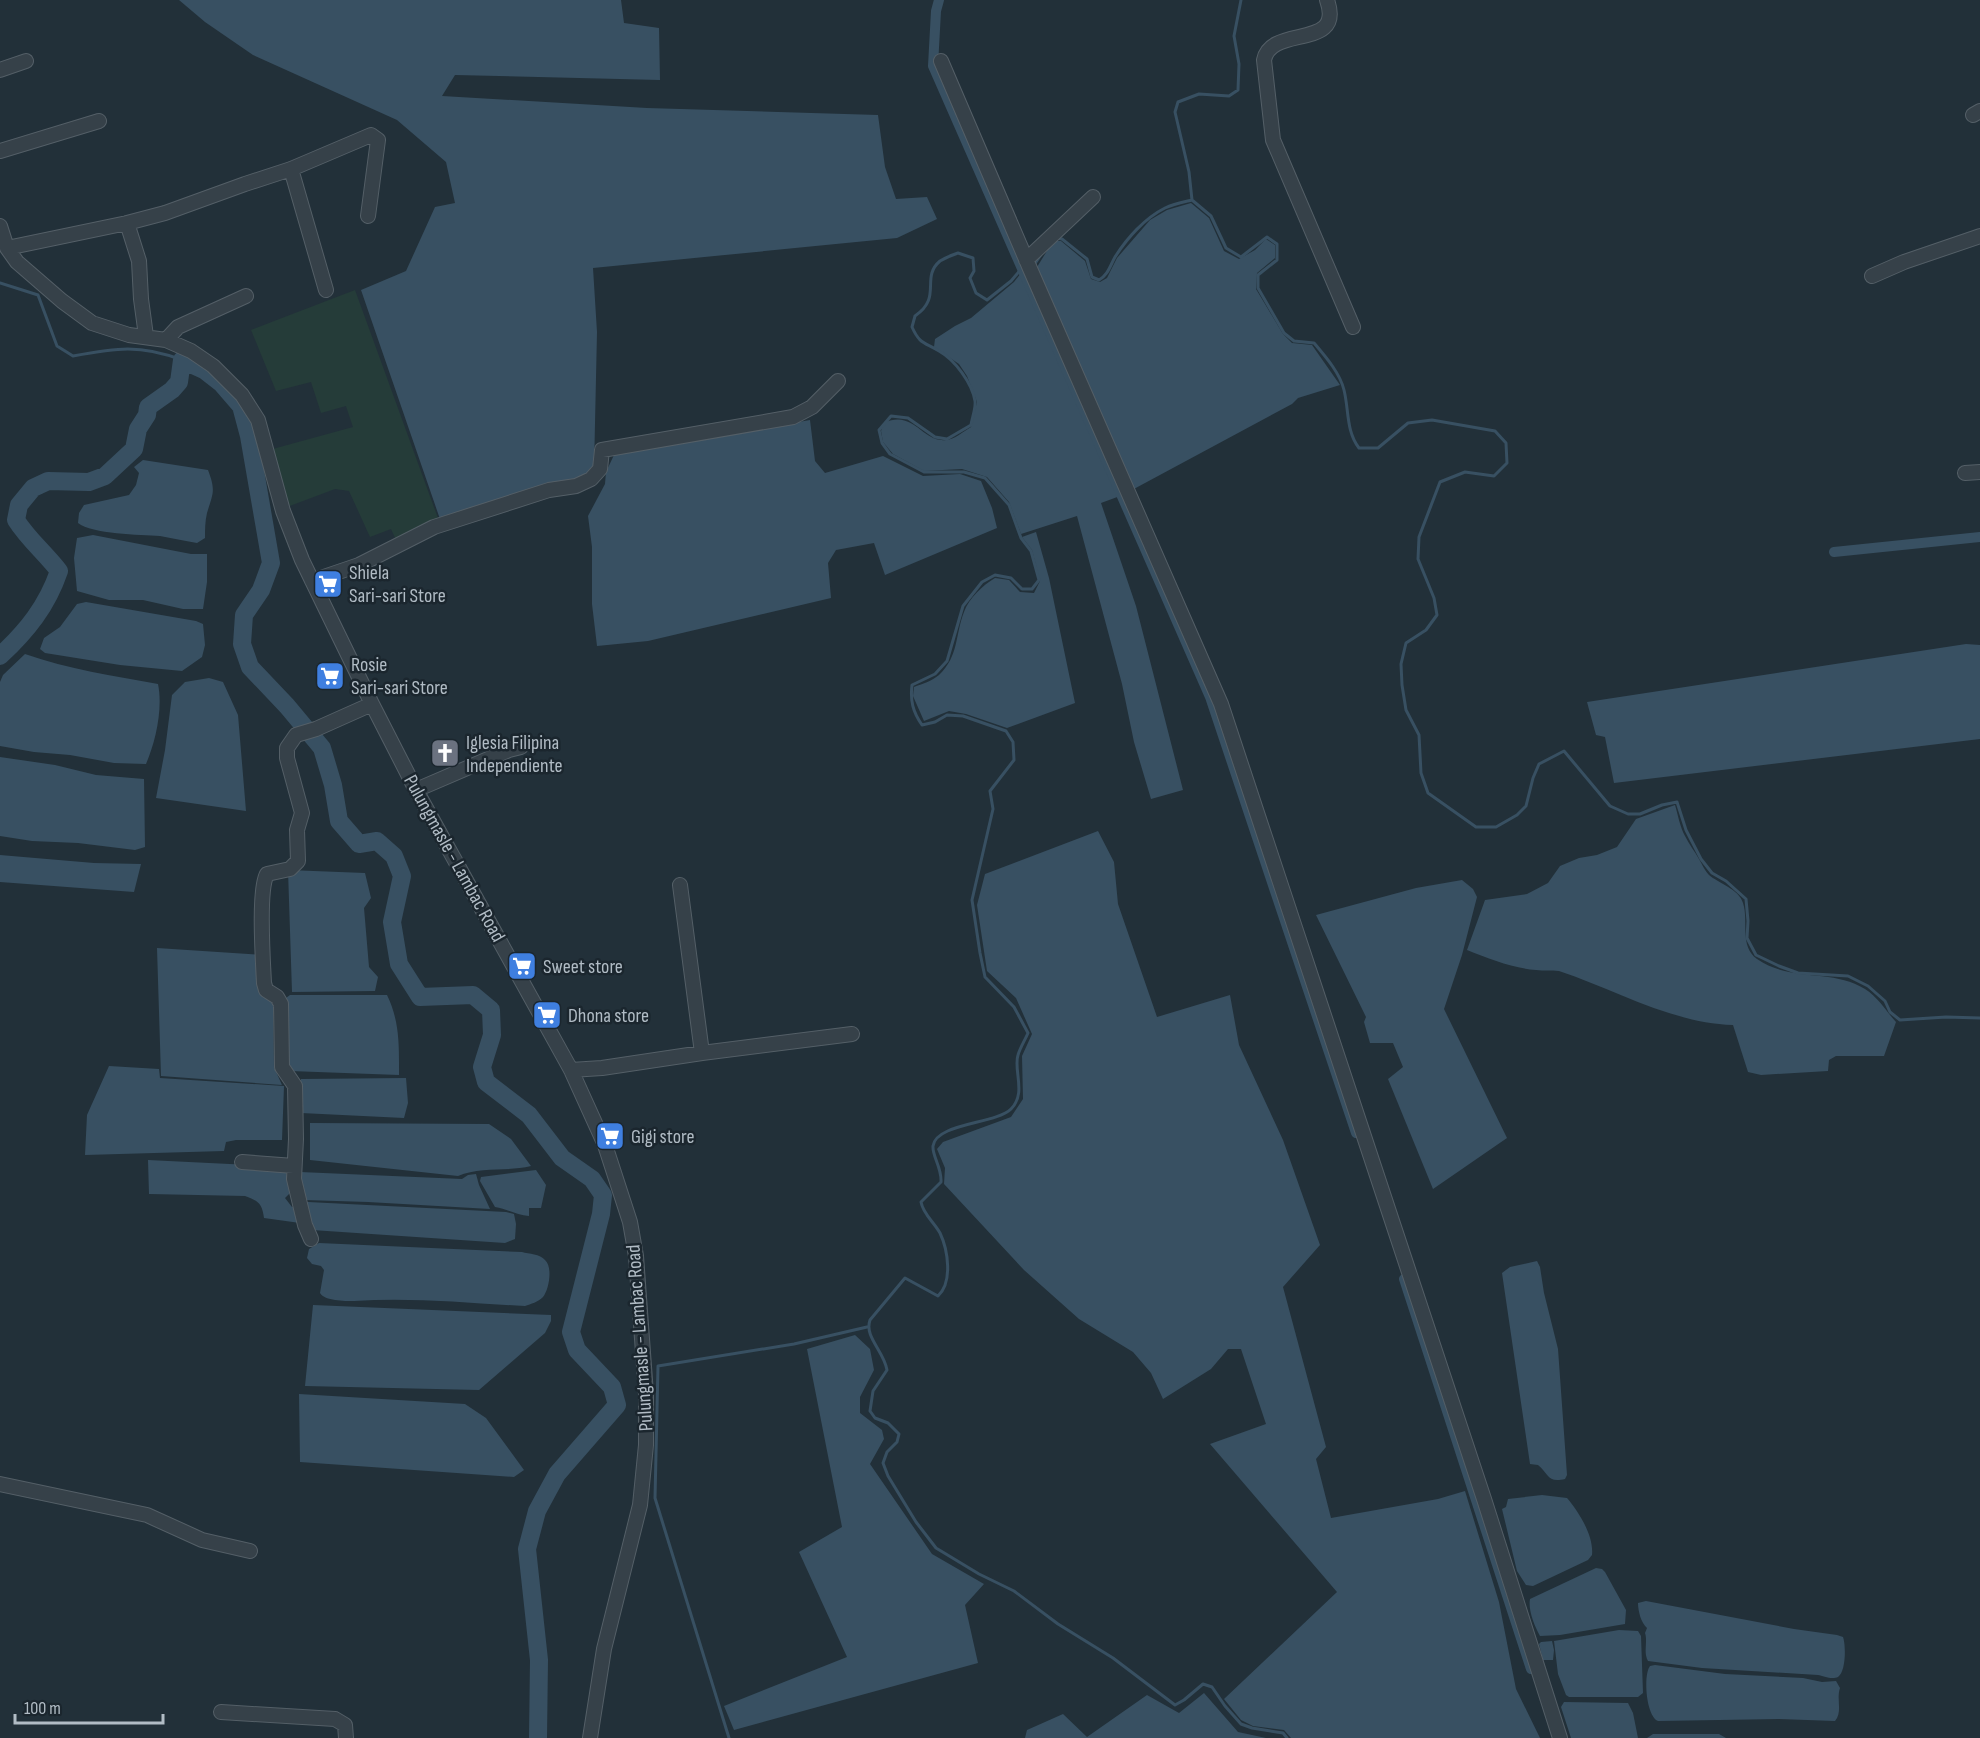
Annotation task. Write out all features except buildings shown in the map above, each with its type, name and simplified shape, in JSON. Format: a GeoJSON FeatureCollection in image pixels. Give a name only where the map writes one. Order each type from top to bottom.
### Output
{"type":"FeatureCollection","features":[{"type":"Feature","properties":{"kind":"street"},"geometry":{"type":"LineString","coordinates":[[1327,0],[1331,12],[1329,21],[1323,28],[1275,44],[1268,48],[1264,60],[1273,140],[1353,327]]}},
{"type":"Feature","properties":{"kind":"street"},"geometry":{"type":"LineString","coordinates":[[0,70],[26,61]]}},
{"type":"Feature","properties":{"kind":"street"},"geometry":{"type":"LineString","coordinates":[[941,61],[1028,266],[1221,704],[1480,1487],[1560,1738]]}},
{"type":"Feature","properties":{"kind":"street"},"geometry":{"type":"LineString","coordinates":[[0,152],[99,122]]}},
{"type":"Feature","properties":{"kind":"street"},"geometry":{"type":"LineString","coordinates":[[7,248],[165,213],[245,183],[291,169],[366,135],[375,136],[378,145],[368,216]]}},
{"type":"Feature","properties":{"kind":"street"},"geometry":{"type":"LineString","coordinates":[[291,169],[326,290]]}},
{"type":"Feature","properties":{"kind":"street"},"geometry":{"type":"LineString","coordinates":[[1028,266],[1093,197]]}},
{"type":"Feature","properties":{"kind":"street"},"geometry":{"type":"LineString","coordinates":[[127,223],[139,261],[146,336]]}},
{"type":"Feature","properties":{"kind":"street","name":"Pulungmasle - Lambac Road"},"geometry":{"type":"LineString","coordinates":[[0,226],[7,248],[17,262],[62,301],[92,323],[121,333],[166,340],[191,351],[213,366],[242,395],[258,420],[283,511],[312,581],[416,790],[571,1070],[605,1145],[630,1222],[636,1256],[646,1394],[646,1445],[640,1504],[604,1649],[590,1738]]}},
{"type":"Feature","properties":{"kind":"street"},"geometry":{"type":"LineString","coordinates":[[1872,276],[1904,262],[1980,236]]}},
{"type":"Feature","properties":{"kind":"street"},"geometry":{"type":"LineString","coordinates":[[166,340],[178,327],[246,296]]}},
{"type":"Feature","properties":{"kind":"street"},"geometry":{"type":"LineString","coordinates":[[312,581],[358,565],[434,527],[549,490],[576,486],[591,479],[600,469],[602,450],[793,417],[812,407],[838,381]]}},
{"type":"Feature","properties":{"kind":"street"},"geometry":{"type":"LineString","coordinates":[[1965,473],[1980,472]]}},
{"type":"Feature","properties":{"kind":"street"},"geometry":{"type":"LineString","coordinates":[[311,1239],[297,1197],[294,1179],[295,1086],[282,1067],[279,1000],[265,987],[262,927],[265,876],[270,872],[290,869],[298,861],[297,830],[302,813],[289,767],[287,748],[296,735],[316,729],[372,704]]}},
{"type":"Feature","properties":{"kind":"street"},"geometry":{"type":"LineString","coordinates":[[416,790],[521,747]]}},
{"type":"Feature","properties":{"kind":"street"},"geometry":{"type":"LineString","coordinates":[[681,885],[702,1053]]}},
{"type":"Feature","properties":{"kind":"street"},"geometry":{"type":"LineString","coordinates":[[571,1070],[602,1068],[852,1034]]}},
{"type":"Feature","properties":{"kind":"street"},"geometry":{"type":"LineString","coordinates":[[242,1162],[294,1167]]}},
{"type":"Feature","properties":{"kind":"street"},"geometry":{"type":"LineString","coordinates":[[0,1484],[147,1515],[202,1540],[250,1551]]}},
{"type":"Feature","properties":{"kind":"street"},"geometry":{"type":"LineString","coordinates":[[221,1712],[335,1719],[345,1725],[346,1738]]}},
{"type":"Feature","properties":{"kind":"green space"},"geometry":{"type":"Polygon","coordinates":[[[355,290],[439,521],[397,542],[391,529],[370,537],[349,491],[335,489],[287,507],[269,450],[353,427],[346,406],[321,413],[311,382],[276,391],[251,330],[355,290]]]}},
{"type":"Feature","properties":{"kind":"water"},"geometry":{"type":"Polygon","coordinates":[[[179,0],[621,0],[624,23],[659,28],[660,80],[455,75],[442,96],[647,108],[878,115],[885,167],[896,199],[927,197],[937,219],[897,238],[593,268],[597,332],[594,469],[589,477],[441,522],[361,290],[406,271],[435,207],[455,203],[446,162],[397,120],[253,55],[205,22],[179,0]]]}},
{"type":"Feature","properties":{"kind":"water"},"geometry":{"type":"Polygon","coordinates":[[[1191,203],[1209,218],[1224,251],[1239,259],[1255,250],[1266,239],[1275,245],[1275,258],[1257,273],[1256,289],[1283,334],[1292,343],[1312,345],[1340,385],[1298,398],[1292,404],[1132,490],[1034,272],[1053,241],[1061,241],[1085,261],[1091,279],[1100,282],[1107,278],[1117,258],[1150,220],[1167,210],[1191,203]]]}},
{"type":"Feature","properties":{"kind":"water"},"geometry":{"type":"Polygon","coordinates":[[[1021,273],[1120,496],[1101,503],[1136,606],[1183,790],[1151,799],[1134,742],[1122,684],[1077,516],[1021,534],[1009,502],[987,477],[962,469],[924,471],[893,454],[883,442],[881,431],[884,423],[894,420],[910,423],[938,440],[952,439],[971,427],[977,402],[967,376],[959,364],[934,347],[935,339],[971,318],[1014,282],[1021,273]]]}},
{"type":"Feature","properties":{"kind":"water"},"geometry":{"type":"Polygon","coordinates":[[[810,420],[815,461],[825,473],[883,456],[923,476],[960,474],[981,481],[997,528],[885,575],[874,543],[836,550],[828,563],[831,598],[648,641],[597,646],[592,604],[592,547],[588,516],[605,484],[606,472],[614,455],[810,420]]]}},
{"type":"Feature","properties":{"kind":"water"},"geometry":{"type":"Polygon","coordinates":[[[143,460],[208,470],[213,492],[206,516],[205,538],[197,543],[160,536],[105,532],[78,523],[79,513],[84,505],[129,495],[136,485],[139,473],[134,467],[143,460]]]}},
{"type":"Feature","properties":{"kind":"water"},"geometry":{"type":"Polygon","coordinates":[[[1036,532],[1049,578],[1075,703],[1007,728],[966,714],[949,711],[924,721],[913,696],[914,687],[933,679],[945,668],[953,653],[964,612],[973,597],[995,578],[1009,580],[1020,592],[1034,593],[1040,581],[1032,550],[1022,537],[1036,532]]]}},
{"type":"Feature","properties":{"kind":"water"},"geometry":{"type":"Polygon","coordinates":[[[93,535],[191,554],[207,554],[207,582],[203,609],[183,609],[143,600],[109,600],[77,591],[74,558],[77,538],[93,535]]]}},
{"type":"Feature","properties":{"kind":"water"},"geometry":{"type":"Polygon","coordinates":[[[86,602],[203,624],[205,645],[202,657],[182,671],[120,665],[45,653],[40,649],[44,638],[60,627],[77,604],[86,602]]]}},
{"type":"Feature","properties":{"kind":"water"},"geometry":{"type":"Polygon","coordinates":[[[1966,644],[1980,645],[1980,739],[1614,783],[1605,737],[1596,735],[1587,702],[1966,644]]]}},
{"type":"Feature","properties":{"kind":"water"},"geometry":{"type":"Polygon","coordinates":[[[25,654],[74,668],[158,684],[160,703],[158,724],[146,764],[114,763],[0,746],[0,682],[3,675],[25,654]]]}},
{"type":"Feature","properties":{"kind":"water"},"geometry":{"type":"Polygon","coordinates":[[[209,678],[223,682],[238,715],[246,811],[156,798],[172,695],[185,682],[209,678]]]}},
{"type":"Feature","properties":{"kind":"water"},"geometry":{"type":"Polygon","coordinates":[[[0,757],[55,765],[96,775],[144,779],[145,847],[135,850],[0,836],[0,757]]]}},
{"type":"Feature","properties":{"kind":"water"},"geometry":{"type":"Polygon","coordinates":[[[1675,805],[1683,832],[1706,872],[1741,898],[1745,910],[1746,940],[1751,954],[1770,966],[1784,971],[1839,979],[1865,989],[1878,1000],[1896,1022],[1884,1056],[1836,1056],[1829,1060],[1828,1071],[1761,1075],[1748,1072],[1733,1025],[1710,1023],[1666,1012],[1559,971],[1518,967],[1467,950],[1485,900],[1527,894],[1548,883],[1560,866],[1617,847],[1636,819],[1675,805]]]}},
{"type":"Feature","properties":{"kind":"water"},"geometry":{"type":"Polygon","coordinates":[[[1098,831],[1114,862],[1118,904],[1157,1017],[1230,995],[1239,1045],[1283,1140],[1320,1245],[1283,1287],[1326,1447],[1316,1459],[1331,1518],[1438,1499],[1465,1491],[1499,1602],[1516,1689],[1540,1738],[1291,1738],[1284,1730],[1253,1726],[1241,1720],[1224,1699],[1337,1592],[1210,1444],[1266,1424],[1241,1349],[1228,1349],[1211,1369],[1163,1399],[1151,1373],[1133,1352],[1079,1319],[1024,1270],[944,1184],[945,1168],[937,1149],[943,1142],[1011,1117],[1023,1099],[1022,1056],[1032,1034],[1016,998],[987,971],[977,905],[985,874],[1098,831]]]}},
{"type":"Feature","properties":{"kind":"water"},"geometry":{"type":"Polygon","coordinates":[[[0,855],[94,863],[141,864],[134,892],[0,882],[0,855]]]}},
{"type":"Feature","properties":{"kind":"water"},"geometry":{"type":"Polygon","coordinates":[[[288,870],[365,873],[371,898],[364,908],[369,967],[378,977],[375,991],[292,992],[288,870]]]}},
{"type":"Feature","properties":{"kind":"water"},"geometry":{"type":"Polygon","coordinates":[[[1462,880],[1473,889],[1477,897],[1462,955],[1444,1009],[1507,1138],[1433,1189],[1388,1079],[1403,1067],[1393,1043],[1370,1043],[1364,1022],[1366,1017],[1316,915],[1416,888],[1462,880]]]}},
{"type":"Feature","properties":{"kind":"water"},"geometry":{"type":"Polygon","coordinates":[[[157,948],[262,955],[260,994],[273,997],[274,1067],[282,1085],[161,1076],[157,948]]]}},
{"type":"Feature","properties":{"kind":"water"},"geometry":{"type":"Polygon","coordinates":[[[290,995],[387,995],[397,1025],[399,1075],[290,1071],[286,1062],[286,998],[290,995]]]}},
{"type":"Feature","properties":{"kind":"water"},"geometry":{"type":"Polygon","coordinates":[[[109,1066],[159,1069],[160,1078],[284,1086],[282,1140],[236,1140],[226,1142],[224,1151],[85,1155],[87,1115],[109,1066]]]}},
{"type":"Feature","properties":{"kind":"water"},"geometry":{"type":"Polygon","coordinates":[[[406,1078],[408,1103],[404,1118],[301,1113],[301,1079],[406,1078]]]}},
{"type":"Feature","properties":{"kind":"water"},"geometry":{"type":"Polygon","coordinates":[[[310,1123],[489,1124],[511,1139],[531,1166],[475,1171],[458,1176],[310,1160],[310,1123]]]}},
{"type":"Feature","properties":{"kind":"water"},"geometry":{"type":"Polygon","coordinates":[[[148,1160],[250,1165],[285,1170],[292,1191],[285,1198],[292,1207],[296,1206],[300,1223],[264,1218],[259,1203],[245,1196],[149,1194],[148,1160]]]}},
{"type":"Feature","properties":{"kind":"water"},"geometry":{"type":"Polygon","coordinates":[[[536,1170],[546,1185],[541,1208],[529,1208],[529,1216],[495,1207],[480,1181],[481,1177],[536,1170]]]}},
{"type":"Feature","properties":{"kind":"water"},"geometry":{"type":"Polygon","coordinates":[[[300,1172],[462,1179],[476,1174],[490,1209],[304,1200],[300,1172]]]}},
{"type":"Feature","properties":{"kind":"water"},"geometry":{"type":"Polygon","coordinates":[[[306,1203],[506,1212],[514,1214],[515,1239],[505,1243],[312,1230],[306,1203]]]}},
{"type":"Feature","properties":{"kind":"water"},"geometry":{"type":"Polygon","coordinates":[[[319,1243],[522,1252],[537,1255],[545,1260],[549,1268],[548,1284],[543,1297],[525,1306],[418,1300],[335,1300],[326,1298],[320,1293],[324,1270],[321,1266],[312,1264],[307,1258],[309,1249],[319,1243]]]}},
{"type":"Feature","properties":{"kind":"water"},"geometry":{"type":"Polygon","coordinates":[[[1537,1261],[1558,1349],[1567,1475],[1565,1479],[1559,1480],[1551,1479],[1538,1465],[1530,1464],[1502,1273],[1510,1267],[1537,1261]]]}},
{"type":"Feature","properties":{"kind":"water"},"geometry":{"type":"Polygon","coordinates":[[[313,1305],[551,1315],[551,1321],[545,1333],[479,1390],[305,1386],[313,1305]]]}},
{"type":"Feature","properties":{"kind":"water"},"geometry":{"type":"Polygon","coordinates":[[[855,1335],[870,1349],[874,1370],[860,1397],[860,1413],[882,1430],[884,1439],[870,1464],[932,1554],[984,1584],[965,1605],[978,1663],[734,1730],[724,1706],[847,1657],[799,1552],[842,1527],[807,1349],[855,1335]]]}},
{"type":"Feature","properties":{"kind":"water"},"geometry":{"type":"Polygon","coordinates":[[[299,1394],[465,1404],[486,1418],[524,1470],[514,1477],[300,1462],[299,1394]]]}},
{"type":"Feature","properties":{"kind":"water"},"geometry":{"type":"Polygon","coordinates":[[[1542,1495],[1567,1498],[1581,1517],[1588,1532],[1592,1555],[1588,1560],[1533,1586],[1526,1585],[1517,1571],[1502,1509],[1506,1507],[1508,1499],[1542,1495]]]}},
{"type":"Feature","properties":{"kind":"water"},"geometry":{"type":"Polygon","coordinates":[[[1596,1568],[1605,1572],[1626,1610],[1625,1624],[1560,1635],[1540,1636],[1532,1618],[1530,1599],[1596,1568]]]}},
{"type":"Feature","properties":{"kind":"water"},"geometry":{"type":"Polygon","coordinates":[[[1646,1601],[1843,1637],[1845,1652],[1843,1670],[1838,1677],[1828,1678],[1818,1675],[1702,1668],[1648,1661],[1645,1633],[1647,1628],[1640,1617],[1638,1603],[1646,1601]]]}},
{"type":"Feature","properties":{"kind":"water"},"geometry":{"type":"Polygon","coordinates":[[[1619,1630],[1638,1631],[1641,1636],[1643,1693],[1638,1697],[1569,1697],[1566,1695],[1558,1674],[1554,1641],[1619,1630]]]}},
{"type":"Feature","properties":{"kind":"water"},"geometry":{"type":"Polygon","coordinates":[[[1552,1641],[1553,1660],[1543,1660],[1539,1644],[1552,1641]]]}},
{"type":"Feature","properties":{"kind":"water"},"geometry":{"type":"Polygon","coordinates":[[[1650,1666],[1725,1674],[1803,1678],[1822,1682],[1836,1681],[1840,1688],[1839,1713],[1835,1721],[1779,1719],[1658,1721],[1654,1718],[1648,1704],[1646,1686],[1650,1666]]]}},
{"type":"Feature","properties":{"kind":"water"},"geometry":{"type":"Polygon","coordinates":[[[1204,1693],[1238,1732],[1266,1738],[1025,1738],[1027,1730],[1063,1714],[1087,1737],[1147,1695],[1179,1713],[1204,1693]]]}},
{"type":"Feature","properties":{"kind":"water"},"geometry":{"type":"Polygon","coordinates":[[[1564,1702],[1628,1703],[1633,1713],[1638,1738],[1571,1738],[1561,1707],[1564,1702]]]}},
{"type":"Feature","properties":{"kind":"water"},"geometry":{"type":"Polygon","coordinates":[[[1653,1734],[1719,1734],[1726,1738],[1647,1738],[1653,1734]]]}},
{"type":"Feature","properties":{"kind":"waterway"},"geometry":{"type":"LineString","coordinates":[[939,0],[936,11],[933,66],[1210,697],[1356,1133]]}},
{"type":"Feature","properties":{"kind":"waterway"},"geometry":{"type":"LineString","coordinates":[[1241,0],[1234,36],[1239,64],[1238,90],[1229,96],[1199,94],[1178,102],[1175,112],[1189,172],[1192,200],[1211,216],[1226,248],[1241,257],[1267,237],[1277,244],[1277,260],[1258,275],[1258,288],[1284,333],[1294,341],[1314,343],[1336,371],[1344,390],[1352,435],[1359,448],[1378,448],[1408,423],[1432,420],[1495,431],[1506,443],[1507,463],[1494,476],[1465,472],[1440,482],[1419,537],[1418,559],[1434,598],[1437,615],[1426,630],[1406,643],[1401,664],[1406,710],[1419,735],[1421,773],[1428,793],[1476,827],[1496,827],[1517,815],[1526,806],[1539,764],[1564,751],[1610,806],[1628,814],[1640,814],[1677,802],[1686,830],[1701,859],[1712,873],[1726,881],[1746,899],[1747,938],[1756,955],[1798,973],[1848,976],[1868,986],[1885,1001],[1890,1012],[1900,1020],[1946,1017],[1980,1018]]}},
{"type":"Feature","properties":{"kind":"waterway"},"geometry":{"type":"LineString","coordinates":[[1055,238],[1062,239],[1087,259],[1092,277],[1099,280],[1107,273],[1115,257],[1137,229],[1165,208],[1192,200]]}},
{"type":"Feature","properties":{"kind":"waterway"},"geometry":{"type":"LineString","coordinates":[[1026,269],[1022,268],[1011,281],[987,300],[976,293],[970,278],[974,271],[973,258],[958,253],[940,261],[934,267],[928,302],[915,316],[912,327],[920,340],[945,355],[967,380],[975,401],[971,425],[947,439],[935,437],[908,418],[891,416],[879,430],[882,443],[890,454],[924,472],[964,472],[985,478],[1009,505],[1021,538],[1031,551],[1039,580],[1032,589],[1022,589],[1011,578],[995,575],[982,582],[963,606],[947,661],[935,674],[912,685],[913,706],[922,725],[935,722],[947,715],[963,716],[1006,731],[1013,742],[1014,760],[990,791],[993,809],[972,900],[985,977],[1014,1007],[1028,1033],[1018,1055],[1019,1089],[1016,1103],[1011,1109],[993,1118],[944,1133],[937,1138],[933,1146],[941,1182],[921,1202],[943,1240],[948,1266],[946,1283],[938,1296],[905,1278],[870,1320],[872,1338],[887,1370],[873,1391],[870,1411],[875,1418],[888,1423],[899,1434],[897,1442],[887,1452],[883,1463],[888,1476],[916,1522],[936,1548],[979,1574],[1014,1591],[1058,1624],[1113,1658],[1175,1705],[1203,1684],[1212,1687],[1241,1724],[1283,1733],[1287,1738]]}},
{"type":"Feature","properties":{"kind":"waterway"},"geometry":{"type":"LineString","coordinates":[[1034,265],[1042,253]]}},
{"type":"Feature","properties":{"kind":"waterway"},"geometry":{"type":"LineString","coordinates":[[0,283],[38,295],[57,346],[73,356],[128,349],[153,352],[182,360]]}},
{"type":"Feature","properties":{"kind":"waterway"},"geometry":{"type":"LineString","coordinates":[[0,656],[19,637],[42,607],[59,571],[16,520],[19,505],[33,488],[48,481],[89,482],[105,476],[134,449],[138,429],[147,415],[148,407],[172,390],[179,382],[182,360],[204,370],[222,384],[241,406],[249,436],[271,563],[261,590],[244,615],[242,644],[250,667],[322,748],[333,785],[339,821],[359,844],[377,841],[394,856],[402,876],[392,922],[399,964],[420,997],[473,995],[491,1010],[492,1035],[482,1067],[486,1082],[529,1115],[562,1158],[592,1179],[603,1195],[601,1214],[571,1332],[577,1350],[612,1387],[617,1405],[557,1474],[537,1511],[527,1549],[539,1660],[538,1738]]}},
{"type":"Feature","properties":{"kind":"waterway"},"geometry":{"type":"LineString","coordinates":[[1834,552],[1980,537]]}},
{"type":"Feature","properties":{"kind":"waterway"},"geometry":{"type":"LineString","coordinates":[[1404,1279],[1531,1669]]}},
{"type":"Feature","properties":{"kind":"waterway"},"geometry":{"type":"LineString","coordinates":[[729,1738],[655,1498],[658,1366],[794,1344],[867,1327]]}},
{"type":"Feature","properties":{"kind":"place","name":"Shiela Sari-sari Store"},"geometry":{"type":"Point","coordinates":[328,584]}},
{"type":"Feature","properties":{"kind":"place","name":"Rosie Sari-sari Store"},"geometry":{"type":"Point","coordinates":[330,676]}},
{"type":"Feature","properties":{"kind":"place","name":"Iglesia Filipina Independiente"},"geometry":{"type":"Point","coordinates":[445,753]}},
{"type":"Feature","properties":{"kind":"place","name":"Sweet store"},"geometry":{"type":"Point","coordinates":[522,966]}},
{"type":"Feature","properties":{"kind":"place","name":"Dhona store"},"geometry":{"type":"Point","coordinates":[547,1015]}},
{"type":"Feature","properties":{"kind":"place","name":"Gigi store"},"geometry":{"type":"Point","coordinates":[610,1136]}}]}
